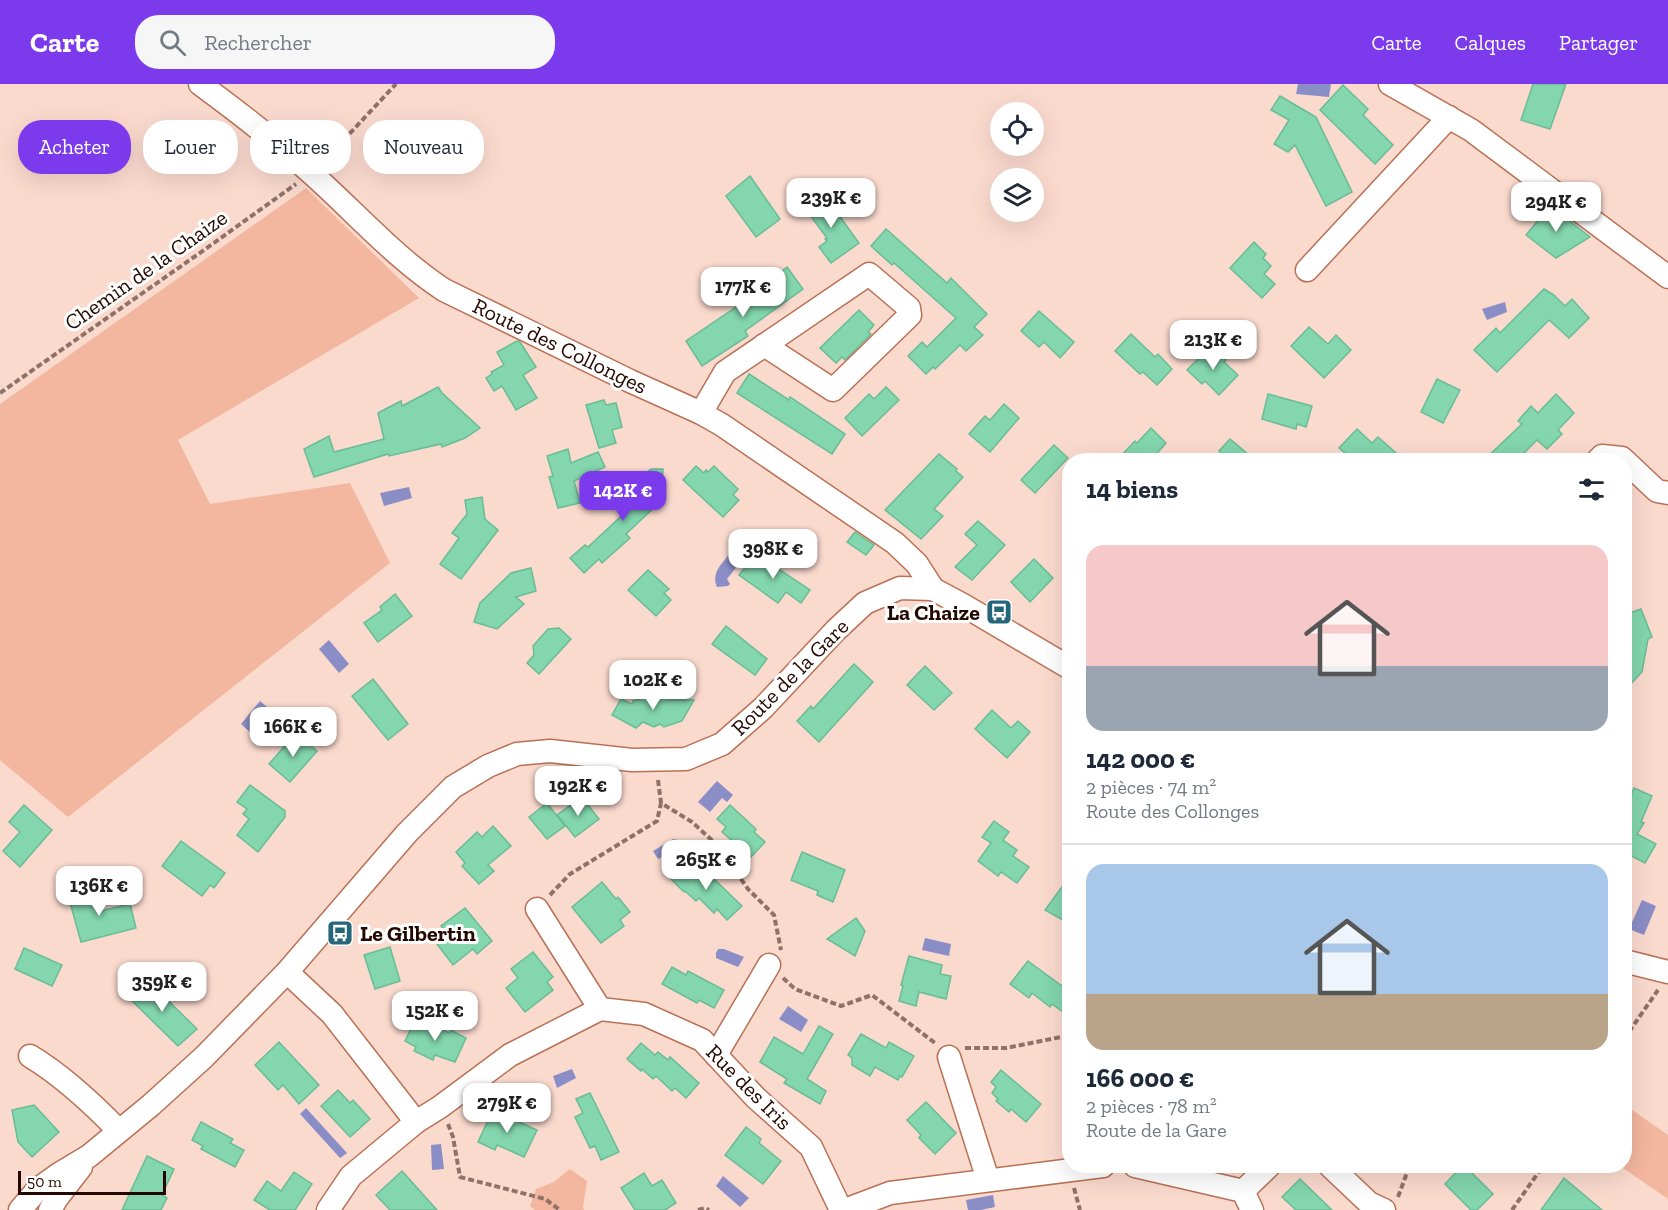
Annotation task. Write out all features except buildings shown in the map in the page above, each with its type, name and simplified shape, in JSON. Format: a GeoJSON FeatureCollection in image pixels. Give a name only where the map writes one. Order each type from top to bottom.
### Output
{"type":"FeatureCollection","features":[{"type":"Feature","properties":{"kind":"street","name":"Route des Collonges"},"geometry":{"type":"LineString","coordinates":[[200,84],[250,121]]}},
{"type":"Feature","properties":{"kind":"street"},"geometry":{"type":"LineString","coordinates":[[1390,84],[1471,130],[1668,277]]}},
{"type":"Feature","properties":{"kind":"street"},"geometry":{"type":"LineString","coordinates":[[1307,270],[1449,117]]}},
{"type":"Feature","properties":{"kind":"street","name":"Route des Collonges"},"geometry":{"type":"LineString","coordinates":[[312,174],[419,273],[444,290],[630,381],[701,412],[767,454],[895,543],[917,564],[933,589]]}},
{"type":"Feature","properties":{"kind":"street"},"geometry":{"type":"LineString","coordinates":[[701,412],[725,372],[764,345],[869,274],[909,308],[910,315],[833,390],[764,345]]}},
{"type":"Feature","properties":{"kind":"street"},"geometry":{"type":"LineString","coordinates":[[1632,467],[1657,491],[1668,493]]}},
{"type":"Feature","properties":{"kind":"street","name":"Route de la Gare"},"geometry":{"type":"LineString","coordinates":[[20,1210],[38,1189],[89,1156],[204,1057],[287,972],[407,833],[453,788],[488,766],[517,754],[550,751],[632,760],[686,759],[722,744],[763,708],[836,630],[865,603],[900,588],[933,589]]}},
{"type":"Feature","properties":{"kind":"street"},"geometry":{"type":"LineString","coordinates":[[933,589],[1062,663]]}},
{"type":"Feature","properties":{"kind":"street"},"geometry":{"type":"LineString","coordinates":[[328,1210],[351,1176],[416,1122],[440,1107],[510,1054],[600,1009],[537,909]]}},
{"type":"Feature","properties":{"kind":"street"},"geometry":{"type":"LineString","coordinates":[[716,1055],[769,965]]}},
{"type":"Feature","properties":{"kind":"street"},"geometry":{"type":"LineString","coordinates":[[1632,965],[1665,978]]}},
{"type":"Feature","properties":{"kind":"street"},"geometry":{"type":"LineString","coordinates":[[287,972],[332,1014],[416,1122]]}},
{"type":"Feature","properties":{"kind":"street","name":"Rue des Iris"},"geometry":{"type":"LineString","coordinates":[[600,1009],[644,1014],[702,1040],[756,1098],[811,1147],[843,1210],[890,1193],[1062,1171]]}},
{"type":"Feature","properties":{"kind":"street"},"geometry":{"type":"LineString","coordinates":[[30,1056],[46,1066],[96,1108],[119,1131]]}},
{"type":"Feature","properties":{"kind":"street"},"geometry":{"type":"LineString","coordinates":[[949,1057],[988,1180]]}},
{"type":"Feature","properties":{"kind":"street","name":"Route de la Gare"},"geometry":{"type":"LineString","coordinates":[[50,1210],[89,1156]]}},
{"type":"Feature","properties":{"kind":"street"},"geometry":{"type":"LineString","coordinates":[[1190,1173],[1248,1201],[1265,1173]]}},
{"type":"Feature","properties":{"kind":"street"},"geometry":{"type":"LineString","coordinates":[[1337,1173],[1369,1203],[1389,1207]]}},
{"type":"Feature","properties":{"kind":"path","name":"Chemin de la Chaize"},"geometry":{"type":"LineString","coordinates":[[351,132],[396,84]]}},
{"type":"Feature","properties":{"kind":"path","name":"Chemin de la Chaize"},"geometry":{"type":"LineString","coordinates":[[0,393],[310,174]]}},
{"type":"Feature","properties":{"kind":"path"},"geometry":{"type":"LineString","coordinates":[[537,909],[570,874],[657,821],[661,803],[654,760]]}},
{"type":"Feature","properties":{"kind":"path"},"geometry":{"type":"LineString","coordinates":[[661,803],[692,822],[716,844],[748,889],[774,915],[782,949],[769,965],[795,988],[841,1006],[872,995],[931,1040]]}},
{"type":"Feature","properties":{"kind":"path"},"geometry":{"type":"LineString","coordinates":[[1632,1027],[1665,978]]}},
{"type":"Feature","properties":{"kind":"path"},"geometry":{"type":"LineString","coordinates":[[949,1057],[954,1048],[1006,1048],[1062,1037]]}},
{"type":"Feature","properties":{"kind":"path"},"geometry":{"type":"LineString","coordinates":[[440,1107],[453,1137],[460,1177],[545,1199],[560,1210]]}},
{"type":"Feature","properties":{"kind":"path"},"geometry":{"type":"LineString","coordinates":[[1389,1207],[1398,1197],[1407,1173]]}},
{"type":"Feature","properties":{"kind":"path"},"geometry":{"type":"LineString","coordinates":[[1512,1210],[1538,1173]]}},
{"type":"Feature","properties":{"kind":"path"},"geometry":{"type":"LineString","coordinates":[[698,1210],[705,1208],[709,1210]]}},
{"type":"Feature","properties":{"kind":"shaded area"},"geometry":{"type":"Polygon","coordinates":[[[306,188],[419,298],[178,440],[210,504],[350,483],[390,563],[68,817],[0,760],[0,404],[306,188]]]}},
{"type":"Feature","properties":{"kind":"shaded area"},"geometry":{"type":"Polygon","coordinates":[[[1632,1110],[1668,1135],[1668,1199],[1630,1173],[1632,1173],[1632,1110]]]}},
{"type":"Feature","properties":{"kind":"shaded area"},"geometry":{"type":"Polygon","coordinates":[[[570,1169],[587,1181],[584,1210],[535,1210],[530,1206],[536,1189],[554,1182],[570,1169]]]}},
{"type":"Feature","properties":{"kind":"water"},"geometry":{"type":"Polygon","coordinates":[[[1298,84],[1331,84],[1329,97],[1296,94],[1298,84]]]}},
{"type":"Feature","properties":{"kind":"water"},"geometry":{"type":"Polygon","coordinates":[[[1505,302],[1507,312],[1487,320],[1482,309],[1505,302]]]}},
{"type":"Feature","properties":{"kind":"water"},"geometry":{"type":"Polygon","coordinates":[[[409,487],[412,498],[384,506],[380,493],[409,487]]]}},
{"type":"Feature","properties":{"kind":"water"},"geometry":{"type":"Polygon","coordinates":[[[731,552],[742,560],[727,579],[730,584],[717,587],[716,572],[731,552]]]}},
{"type":"Feature","properties":{"kind":"water"},"geometry":{"type":"Polygon","coordinates":[[[329,640],[349,664],[339,673],[319,649],[329,640]]]}},
{"type":"Feature","properties":{"kind":"water"},"geometry":{"type":"Polygon","coordinates":[[[629,665],[636,671],[644,671],[650,676],[647,685],[625,681],[624,675],[629,665]]]}},
{"type":"Feature","properties":{"kind":"water"},"geometry":{"type":"Polygon","coordinates":[[[260,701],[272,711],[252,734],[241,724],[260,701]]]}},
{"type":"Feature","properties":{"kind":"water"},"geometry":{"type":"Polygon","coordinates":[[[717,781],[733,795],[727,802],[722,798],[710,812],[698,802],[717,781]]]}},
{"type":"Feature","properties":{"kind":"water"},"geometry":{"type":"Polygon","coordinates":[[[673,839],[677,840],[679,848],[658,859],[653,851],[673,839]]]}},
{"type":"Feature","properties":{"kind":"water"},"geometry":{"type":"Polygon","coordinates":[[[1642,900],[1656,906],[1644,935],[1632,930],[1632,922],[1642,900]]]}},
{"type":"Feature","properties":{"kind":"water"},"geometry":{"type":"Polygon","coordinates":[[[925,938],[951,944],[949,956],[922,950],[925,938]]]}},
{"type":"Feature","properties":{"kind":"water"},"geometry":{"type":"Polygon","coordinates":[[[718,949],[744,957],[738,967],[716,958],[718,949]]]}},
{"type":"Feature","properties":{"kind":"water"},"geometry":{"type":"Polygon","coordinates":[[[788,1006],[808,1020],[801,1032],[779,1019],[788,1006]]]}},
{"type":"Feature","properties":{"kind":"water"},"geometry":{"type":"Polygon","coordinates":[[[572,1069],[576,1078],[557,1088],[553,1076],[572,1069]]]}},
{"type":"Feature","properties":{"kind":"water"},"geometry":{"type":"Polygon","coordinates":[[[306,1108],[347,1153],[340,1158],[300,1114],[306,1108]]]}},
{"type":"Feature","properties":{"kind":"water"},"geometry":{"type":"Polygon","coordinates":[[[441,1144],[444,1169],[432,1170],[431,1145],[441,1144]]]}},
{"type":"Feature","properties":{"kind":"water"},"geometry":{"type":"Polygon","coordinates":[[[723,1176],[749,1198],[740,1207],[716,1186],[723,1176]]]}},
{"type":"Feature","properties":{"kind":"water"},"geometry":{"type":"Polygon","coordinates":[[[993,1195],[995,1207],[968,1210],[966,1200],[993,1195]]]}},
{"type":"Feature","properties":{"kind":"place","name":"La Chaize"},"geometry":{"type":"Point","coordinates":[999,612]}},
{"type":"Feature","properties":{"kind":"place","name":"Le Gilbertin"},"geometry":{"type":"Point","coordinates":[340,933]}}]}
